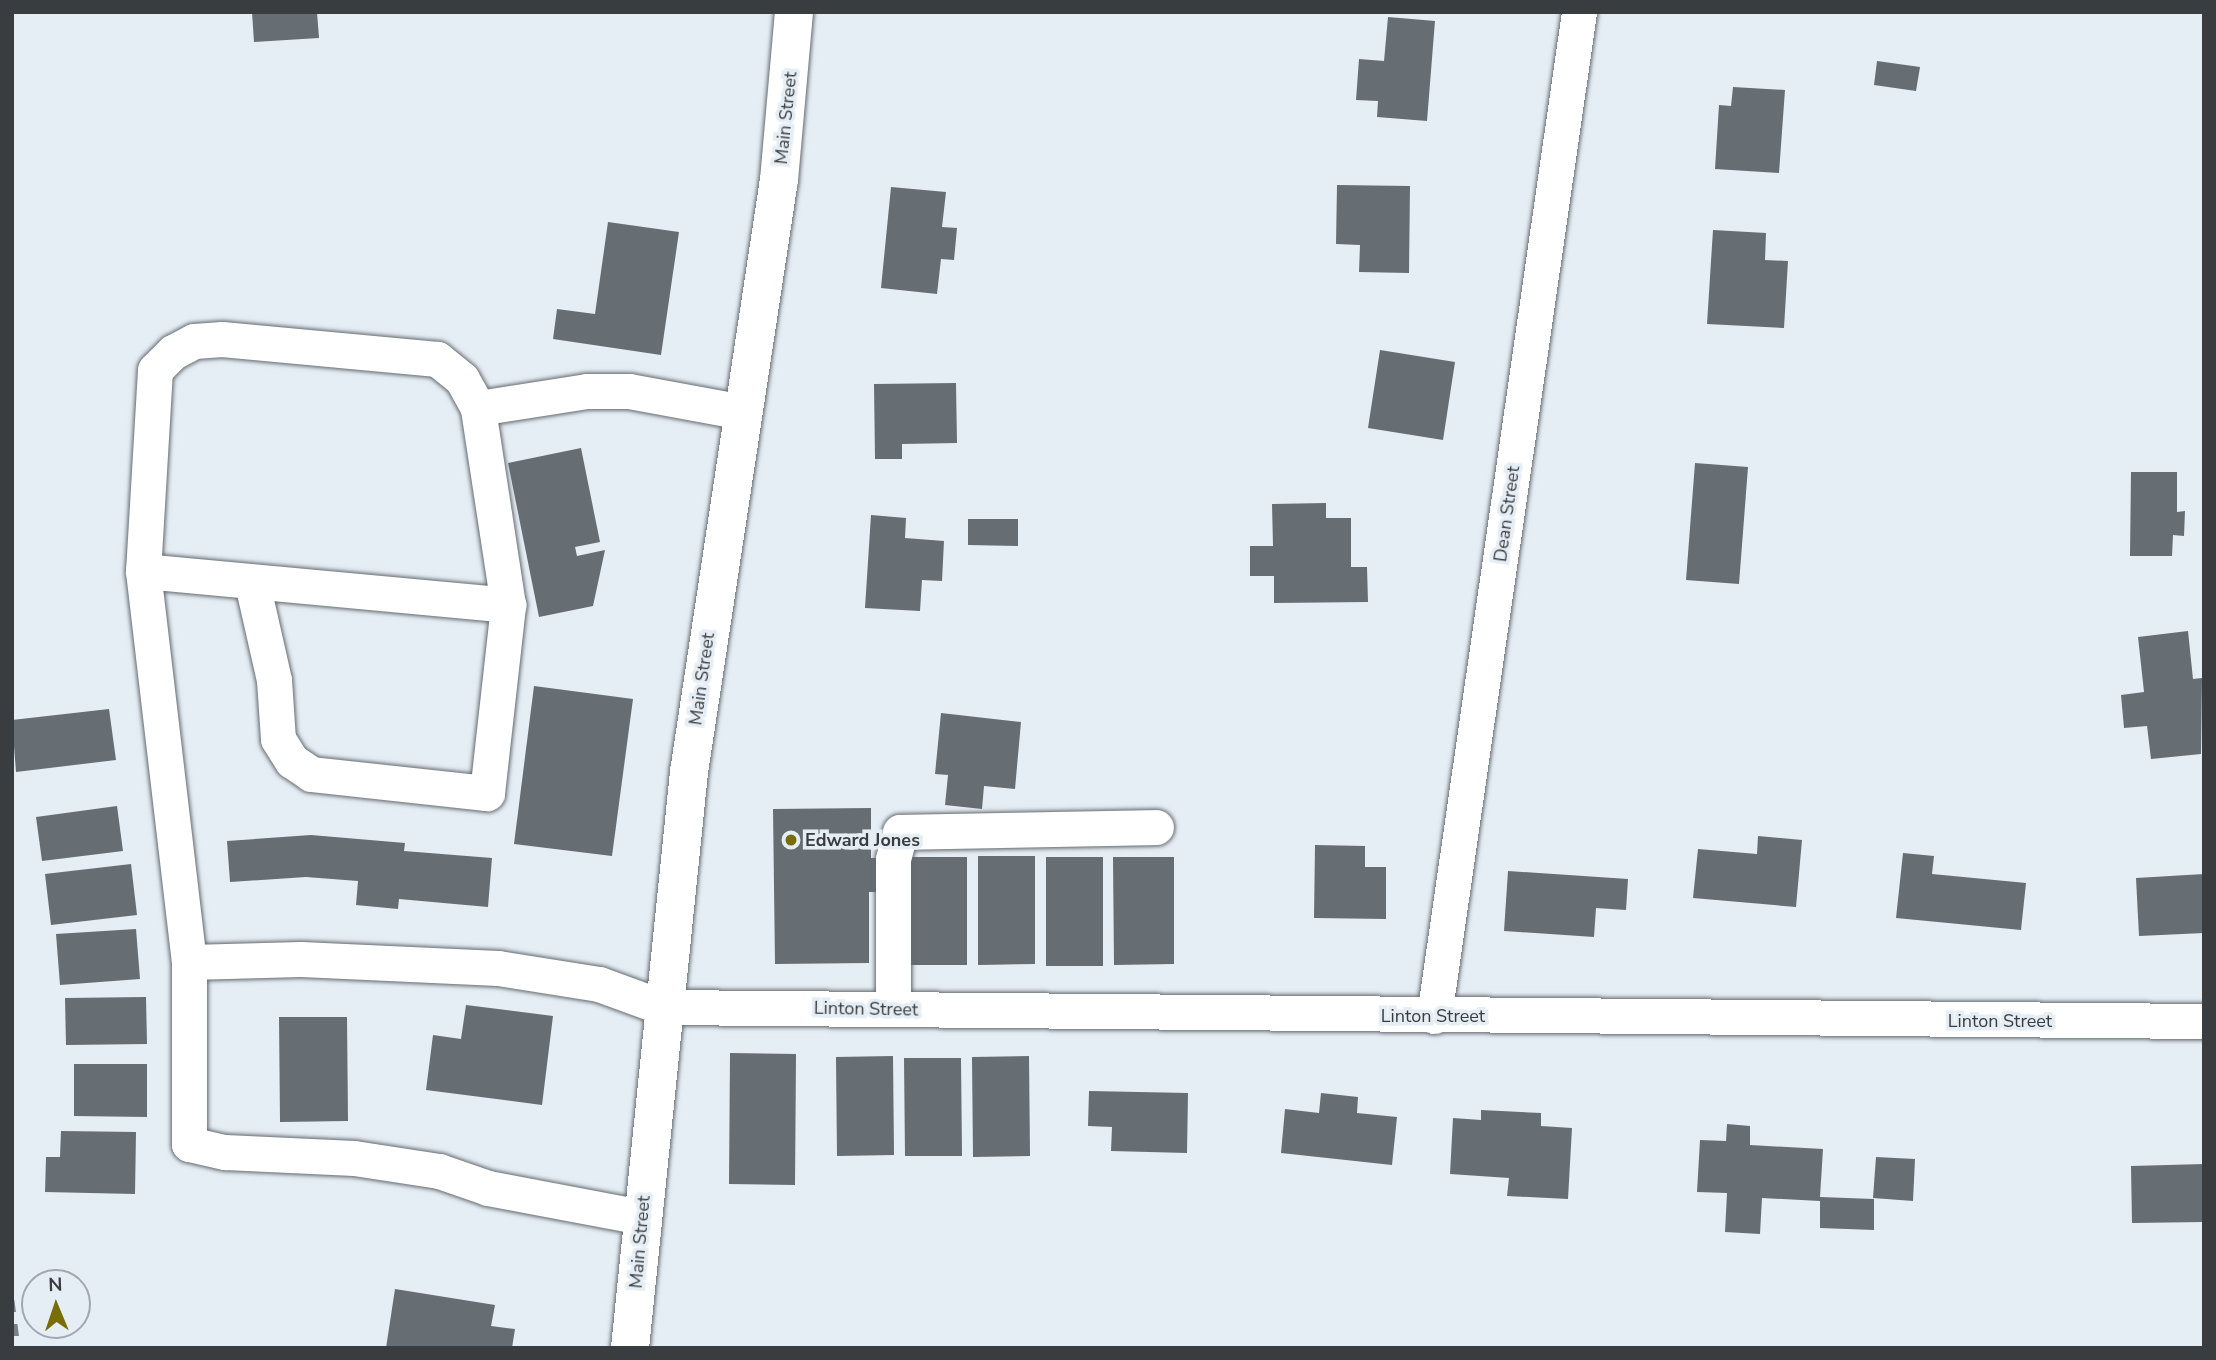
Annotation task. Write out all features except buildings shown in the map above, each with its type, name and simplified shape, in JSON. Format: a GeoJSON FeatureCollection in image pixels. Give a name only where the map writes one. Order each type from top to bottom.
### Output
{"type":"FeatureCollection","features":[{"type":"Feature","properties":{"kind":"main road","name":"Main Street"},"geometry":{"type":"LineString","coordinates":[[629,1348],[662,1007],[689,772],[779,180],[794,12]]}},
{"type":"Feature","properties":{"kind":"street","name":"Dean Street"},"geometry":{"type":"LineString","coordinates":[[1434,1016],[1579,12]]}},
{"type":"Feature","properties":{"kind":"street"},"geometry":{"type":"LineString","coordinates":[[252,583],[274,680],[278,739],[292,761],[310,774],[487,793],[508,605],[478,408],[462,379],[437,359],[236,340],[194,341],[173,352],[155,370],[143,571],[189,962],[189,1144],[225,1152],[354,1158],[439,1171],[488,1188],[642,1217]]}},
{"type":"Feature","properties":{"kind":"street"},"geometry":{"type":"LineString","coordinates":[[478,408],[587,391],[629,391],[743,412]]}},
{"type":"Feature","properties":{"kind":"street"},"geometry":{"type":"LineString","coordinates":[[143,571],[508,605]]}},
{"type":"Feature","properties":{"kind":"street"},"geometry":{"type":"LineString","coordinates":[[893,1009],[892,859],[900,832],[1156,827]]}},
{"type":"Feature","properties":{"kind":"street","name":"Linton Street"},"geometry":{"type":"LineString","coordinates":[[189,962],[301,959],[498,968],[599,984],[662,1007],[2204,1021]]}},
{"type":"Feature","properties":{"kind":"railway"},"geometry":{"type":"LineString","coordinates":[[12,1300],[18,1348]]}},
{"type":"Feature","properties":{"kind":"place","name":"Edward Jones"},"geometry":{"type":"Point","coordinates":[791,840]}}]}
